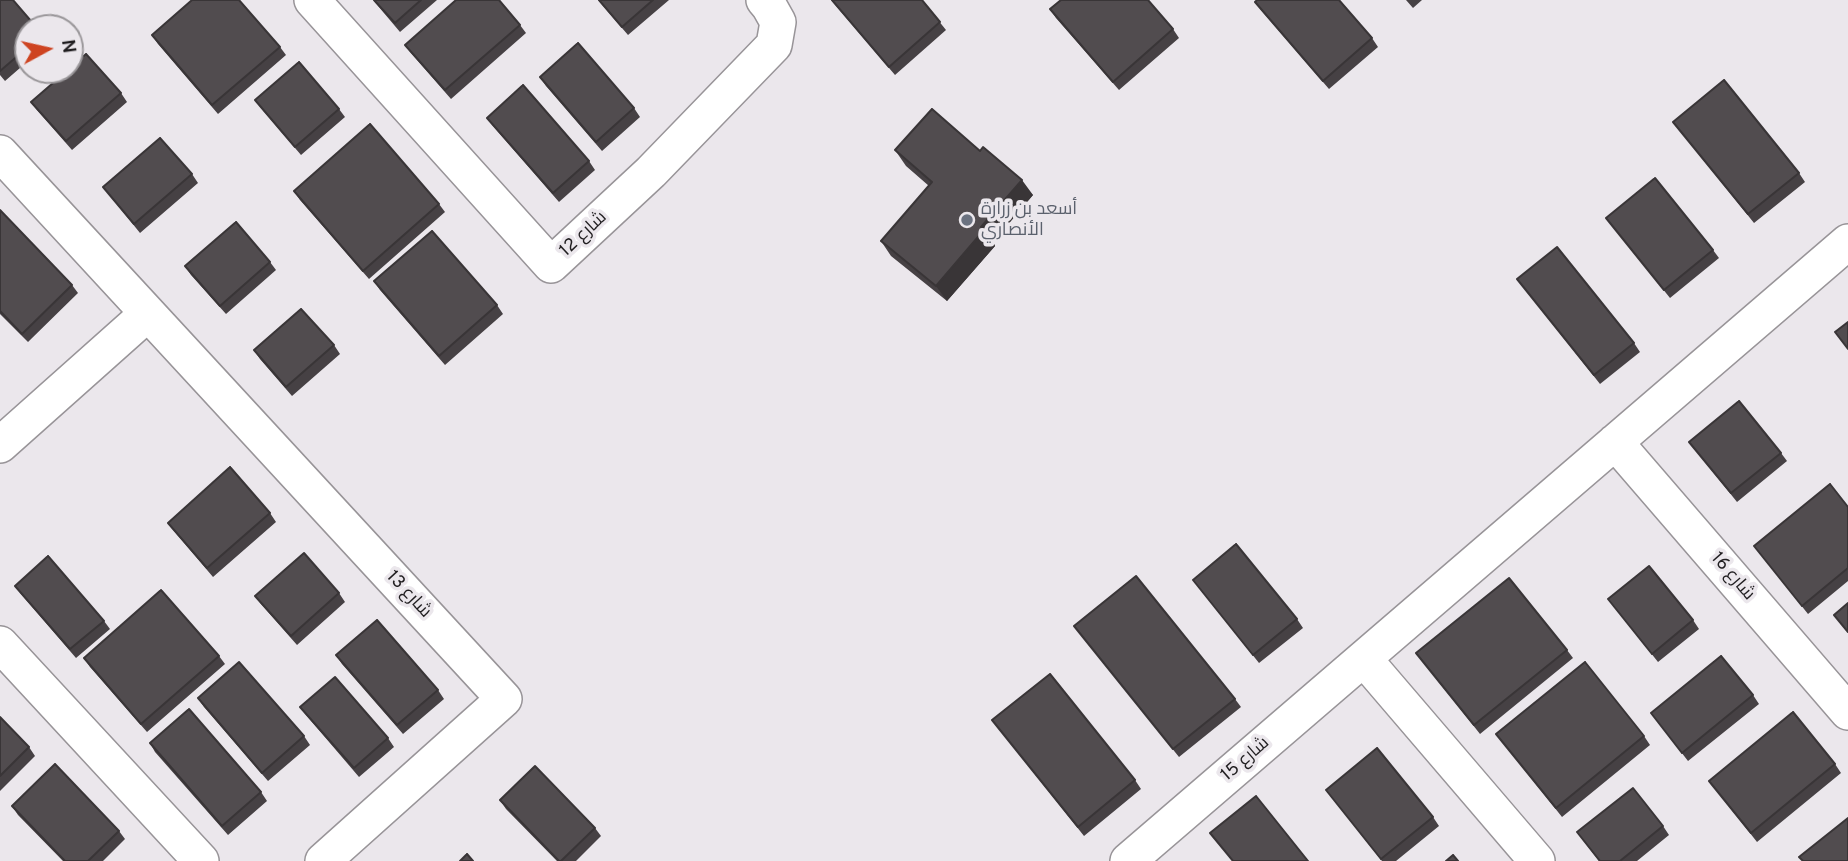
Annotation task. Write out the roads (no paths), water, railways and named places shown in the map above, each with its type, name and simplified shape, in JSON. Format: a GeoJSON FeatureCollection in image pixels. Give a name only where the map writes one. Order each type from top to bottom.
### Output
{"type":"FeatureCollection","features":[{"type":"Feature","properties":{"kind":"street","name":"شارع 12"},"geometry":{"type":"LineString","coordinates":[[312,0],[551,265],[651,172],[774,44],[778,22],[764,0]]}},
{"type":"Feature","properties":{"kind":"street","name":"شارع 13"},"geometry":{"type":"LineString","coordinates":[[0,153],[504,699],[323,861]]}},
{"type":"Feature","properties":{"kind":"street"},"geometry":{"type":"LineString","coordinates":[[1615,442],[1848,242]]}},
{"type":"Feature","properties":{"kind":"street"},"geometry":{"type":"LineString","coordinates":[[0,445],[147,314]]}},
{"type":"Feature","properties":{"kind":"street","name":"شارع 15"},"geometry":{"type":"LineString","coordinates":[[1128,861],[1615,442]]}},
{"type":"Feature","properties":{"kind":"street","name":"شارع 16"},"geometry":{"type":"LineString","coordinates":[[1615,442],[1848,712]]}},
{"type":"Feature","properties":{"kind":"street"},"geometry":{"type":"LineString","coordinates":[[0,645],[201,861]]}},
{"type":"Feature","properties":{"kind":"street"},"geometry":{"type":"LineString","coordinates":[[1364,659],[1537,861]]}},
{"type":"Feature","properties":{"kind":"place","name":"أسعد بن زرارة الأنصاري"},"geometry":{"type":"Point","coordinates":[967,220]}}]}
